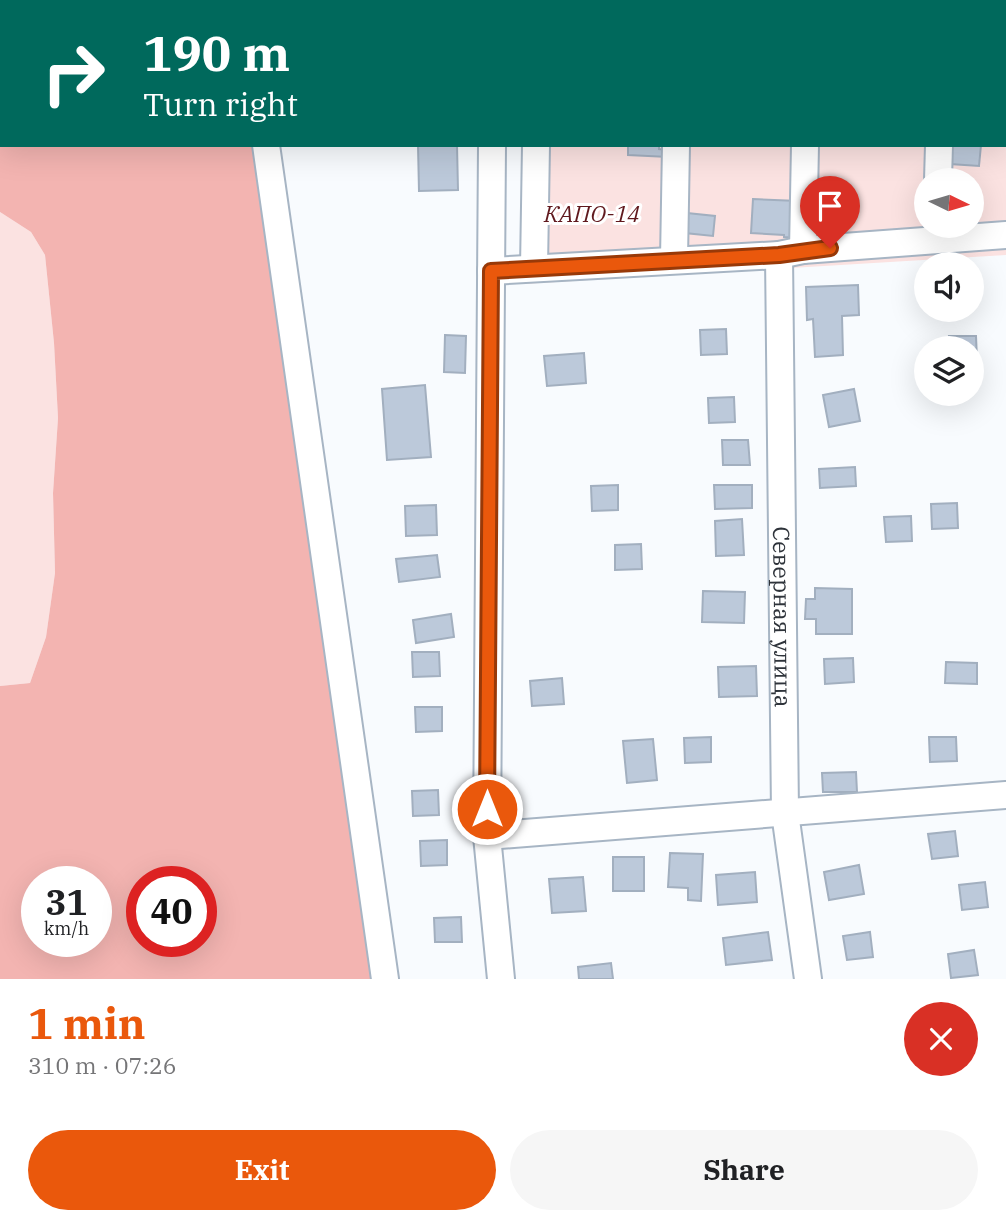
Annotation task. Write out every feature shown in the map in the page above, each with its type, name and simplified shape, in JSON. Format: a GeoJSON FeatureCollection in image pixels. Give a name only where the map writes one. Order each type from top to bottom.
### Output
{"type":"FeatureCollection","features":[{"type":"Feature","properties":{"kind":"street"},"geometry":{"type":"LineString","coordinates":[[266,147],[385,979]]}},
{"type":"Feature","properties":{"kind":"street"},"geometry":{"type":"LineString","coordinates":[[492,147],[487,836],[501,979]]}},
{"type":"Feature","properties":{"kind":"street"},"geometry":{"type":"LineString","coordinates":[[534,268],[536,147]]}},
{"type":"Feature","properties":{"kind":"street"},"geometry":{"type":"LineString","coordinates":[[674,260],[676,147]]}},
{"type":"Feature","properties":{"kind":"street","name":"Северная улица"},"geometry":{"type":"LineString","coordinates":[[805,147],[791,253],[785,813],[808,979]]}},
{"type":"Feature","properties":{"kind":"street"},"geometry":{"type":"LineString","coordinates":[[938,168],[939,147]]}},
{"type":"Feature","properties":{"kind":"street"},"geometry":{"type":"LineString","coordinates":[[984,234],[1006,235]]}},
{"type":"Feature","properties":{"kind":"street"},"geometry":{"type":"LineString","coordinates":[[491,271],[791,253],[914,236]]}},
{"type":"Feature","properties":{"kind":"street"},"geometry":{"type":"LineString","coordinates":[[487,836],[1006,795]]}},
{"type":"Feature","properties":{"kind":"green space","name":"КАПО-14"},"geometry":{"type":"Polygon","coordinates":[[[524,147],[1006,147],[1006,255],[984,256],[984,252],[914,252],[914,261],[523,284],[524,147]]]}},
{"type":"Feature","properties":{"kind":"green space"},"geometry":{"type":"Polygon","coordinates":[[[0,212],[31,232],[45,255],[58,418],[53,493],[55,573],[46,637],[30,683],[0,686],[0,212]]]}},
{"type":"Feature","properties":{"kind":"shaded area"},"geometry":{"type":"Polygon","coordinates":[[[0,147],[253,147],[376,979],[0,979],[0,686],[30,683],[46,637],[55,573],[53,493],[58,418],[45,255],[31,232],[0,212],[0,147]]]}},
{"type":"Feature","properties":{"kind":"building"},"geometry":{"type":"Polygon","coordinates":[[[418,147],[457,147],[458,190],[419,191],[418,147]]]}},
{"type":"Feature","properties":{"kind":"building"},"geometry":{"type":"Polygon","coordinates":[[[628,147],[659,147],[668,150],[668,157],[628,155],[628,147]]]}},
{"type":"Feature","properties":{"kind":"building"},"geometry":{"type":"Polygon","coordinates":[[[951,147],[981,147],[979,166],[950,164],[951,147]]]}},
{"type":"Feature","properties":{"kind":"building"},"geometry":{"type":"Polygon","coordinates":[[[753,199],[798,201],[796,238],[751,233],[753,199]]]}},
{"type":"Feature","properties":{"kind":"building"},"geometry":{"type":"Polygon","coordinates":[[[687,213],[715,216],[713,236],[685,233],[687,213]]]}},
{"type":"Feature","properties":{"kind":"building"},"geometry":{"type":"Polygon","coordinates":[[[858,285],[859,315],[842,316],[843,355],[815,357],[813,319],[807,320],[806,287],[858,285]]]}},
{"type":"Feature","properties":{"kind":"building"},"geometry":{"type":"Polygon","coordinates":[[[726,329],[727,354],[701,355],[700,330],[726,329]]]}},
{"type":"Feature","properties":{"kind":"building"},"geometry":{"type":"Polygon","coordinates":[[[445,335],[466,336],[465,373],[444,372],[445,335]]]}},
{"type":"Feature","properties":{"kind":"building"},"geometry":{"type":"Polygon","coordinates":[[[584,353],[586,383],[547,386],[544,356],[584,353]]]}},
{"type":"Feature","properties":{"kind":"building"},"geometry":{"type":"Polygon","coordinates":[[[425,385],[431,457],[387,460],[382,389],[425,385]]]}},
{"type":"Feature","properties":{"kind":"building"},"geometry":{"type":"Polygon","coordinates":[[[854,389],[860,421],[829,427],[823,395],[854,389]]]}},
{"type":"Feature","properties":{"kind":"building"},"geometry":{"type":"Polygon","coordinates":[[[734,397],[735,422],[709,423],[708,398],[734,397]]]}},
{"type":"Feature","properties":{"kind":"building"},"geometry":{"type":"Polygon","coordinates":[[[722,440],[748,440],[750,465],[723,465],[722,440]]]}},
{"type":"Feature","properties":{"kind":"building"},"geometry":{"type":"Polygon","coordinates":[[[855,467],[856,486],[820,488],[819,469],[855,467]]]}},
{"type":"Feature","properties":{"kind":"building"},"geometry":{"type":"Polygon","coordinates":[[[618,485],[618,510],[592,511],[591,486],[618,485]]]}},
{"type":"Feature","properties":{"kind":"building"},"geometry":{"type":"Polygon","coordinates":[[[714,485],[752,485],[752,508],[715,509],[714,485]]]}},
{"type":"Feature","properties":{"kind":"building"},"geometry":{"type":"Polygon","coordinates":[[[957,503],[958,528],[932,529],[931,504],[957,503]]]}},
{"type":"Feature","properties":{"kind":"building"},"geometry":{"type":"Polygon","coordinates":[[[436,505],[437,535],[406,536],[405,506],[436,505]]]}},
{"type":"Feature","properties":{"kind":"building"},"geometry":{"type":"Polygon","coordinates":[[[911,516],[912,541],[886,542],[884,517],[911,516]]]}},
{"type":"Feature","properties":{"kind":"building"},"geometry":{"type":"Polygon","coordinates":[[[742,519],[744,555],[716,556],[715,521],[742,519]]]}},
{"type":"Feature","properties":{"kind":"building"},"geometry":{"type":"Polygon","coordinates":[[[641,544],[642,569],[615,570],[615,545],[641,544]]]}},
{"type":"Feature","properties":{"kind":"building"},"geometry":{"type":"Polygon","coordinates":[[[437,555],[440,577],[399,582],[396,559],[437,555]]]}},
{"type":"Feature","properties":{"kind":"building"},"geometry":{"type":"Polygon","coordinates":[[[815,588],[852,589],[852,634],[816,634],[816,619],[805,619],[806,599],[815,599],[815,588]]]}},
{"type":"Feature","properties":{"kind":"building"},"geometry":{"type":"Polygon","coordinates":[[[703,591],[745,592],[744,623],[702,622],[703,591]]]}},
{"type":"Feature","properties":{"kind":"building"},"geometry":{"type":"Polygon","coordinates":[[[451,614],[454,637],[416,643],[413,620],[451,614]]]}},
{"type":"Feature","properties":{"kind":"building"},"geometry":{"type":"Polygon","coordinates":[[[412,652],[439,652],[440,676],[413,677],[412,652]]]}},
{"type":"Feature","properties":{"kind":"building"},"geometry":{"type":"Polygon","coordinates":[[[853,658],[854,682],[825,684],[824,659],[853,658]]]}},
{"type":"Feature","properties":{"kind":"building"},"geometry":{"type":"Polygon","coordinates":[[[946,662],[977,663],[977,684],[945,683],[946,662]]]}},
{"type":"Feature","properties":{"kind":"building"},"geometry":{"type":"Polygon","coordinates":[[[756,666],[757,696],[719,697],[718,667],[756,666]]]}},
{"type":"Feature","properties":{"kind":"building"},"geometry":{"type":"Polygon","coordinates":[[[562,678],[564,704],[532,706],[530,681],[562,678]]]}},
{"type":"Feature","properties":{"kind":"building"},"geometry":{"type":"Polygon","coordinates":[[[415,707],[442,707],[442,731],[416,732],[415,707]]]}},
{"type":"Feature","properties":{"kind":"building"},"geometry":{"type":"Polygon","coordinates":[[[711,737],[711,762],[685,763],[684,738],[711,737]]]}},
{"type":"Feature","properties":{"kind":"building"},"geometry":{"type":"Polygon","coordinates":[[[929,737],[956,737],[957,761],[930,762],[929,737]]]}},
{"type":"Feature","properties":{"kind":"building"},"geometry":{"type":"Polygon","coordinates":[[[653,739],[657,780],[627,783],[623,741],[653,739]]]}},
{"type":"Feature","properties":{"kind":"building"},"geometry":{"type":"Polygon","coordinates":[[[856,772],[857,792],[823,792],[822,773],[856,772]]]}},
{"type":"Feature","properties":{"kind":"building"},"geometry":{"type":"Polygon","coordinates":[[[438,790],[439,815],[413,816],[412,791],[438,790]]]}},
{"type":"Feature","properties":{"kind":"building"},"geometry":{"type":"Polygon","coordinates":[[[955,831],[958,856],[932,859],[928,834],[955,831]]]}},
{"type":"Feature","properties":{"kind":"building"},"geometry":{"type":"Polygon","coordinates":[[[447,840],[447,865],[421,866],[420,841],[447,840]]]}},
{"type":"Feature","properties":{"kind":"building"},"geometry":{"type":"Polygon","coordinates":[[[670,853],[703,854],[701,901],[688,900],[688,888],[668,887],[670,853]]]}},
{"type":"Feature","properties":{"kind":"building"},"geometry":{"type":"Polygon","coordinates":[[[613,857],[644,857],[644,891],[613,891],[613,857]]]}},
{"type":"Feature","properties":{"kind":"building"},"geometry":{"type":"Polygon","coordinates":[[[859,865],[864,894],[829,900],[824,872],[859,865]]]}},
{"type":"Feature","properties":{"kind":"building"},"geometry":{"type":"Polygon","coordinates":[[[755,872],[757,902],[718,905],[716,875],[755,872]]]}},
{"type":"Feature","properties":{"kind":"building"},"geometry":{"type":"Polygon","coordinates":[[[583,877],[586,911],[552,913],[549,879],[583,877]]]}},
{"type":"Feature","properties":{"kind":"building"},"geometry":{"type":"Polygon","coordinates":[[[985,882],[988,907],[962,910],[959,885],[985,882]]]}},
{"type":"Feature","properties":{"kind":"building"},"geometry":{"type":"Polygon","coordinates":[[[461,917],[462,942],[435,942],[434,918],[461,917]]]}},
{"type":"Feature","properties":{"kind":"building"},"geometry":{"type":"Polygon","coordinates":[[[768,932],[772,960],[726,965],[723,938],[768,932]]]}},
{"type":"Feature","properties":{"kind":"building"},"geometry":{"type":"Polygon","coordinates":[[[870,932],[873,957],[847,960],[843,936],[870,932]]]}},
{"type":"Feature","properties":{"kind":"building"},"geometry":{"type":"Polygon","coordinates":[[[974,950],[978,975],[951,978],[948,954],[974,950]]]}},
{"type":"Feature","properties":{"kind":"building"},"geometry":{"type":"Polygon","coordinates":[[[611,963],[613,979],[579,979],[578,967],[611,963]]]}},
{"type":"Feature","properties":{"kind":"route"},"geometry":{"type":"LineString","coordinates":[[487,809],[491,271],[779,255],[830,248]]}}]}
